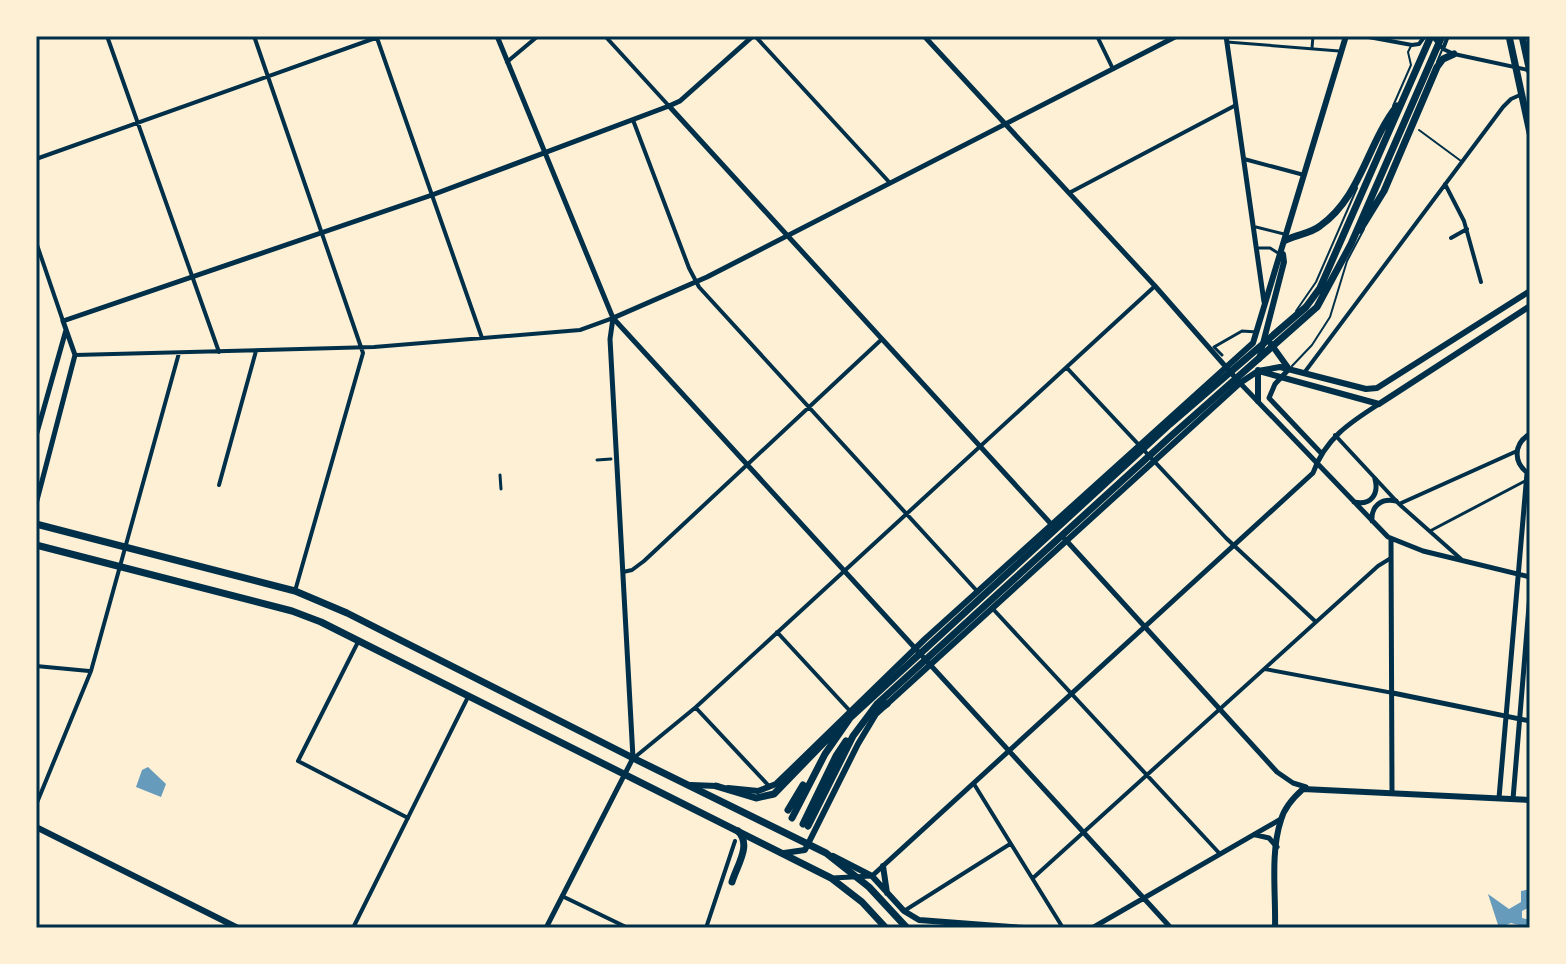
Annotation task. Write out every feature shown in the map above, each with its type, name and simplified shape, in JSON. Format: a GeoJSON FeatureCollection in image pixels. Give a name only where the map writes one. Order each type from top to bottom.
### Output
{"type":"FeatureCollection","features":[{"type":"Feature","properties":{"kind":"main road"},"geometry":{"type":"LineString","coordinates":[[691,785],[716,786],[756,798],[772,791],[916,647],[1253,343],[1346,36]]}},
{"type":"Feature","properties":{"kind":"main road"},"geometry":{"type":"LineString","coordinates":[[772,791],[839,720],[850,714],[1170,424],[1306,307],[1320,288],[1432,36]]}},
{"type":"Feature","properties":{"kind":"main road"},"geometry":{"type":"LineString","coordinates":[[887,704],[871,713],[855,728],[836,756],[805,825],[853,736],[877,704],[1181,427],[1308,317],[1326,294],[1445,36]]}},
{"type":"Feature","properties":{"kind":"main road"},"geometry":{"type":"LineString","coordinates":[[1509,36],[1530,133]]}},
{"type":"Feature","properties":{"kind":"main road"},"geometry":{"type":"LineString","coordinates":[[1522,36],[1530,71]]}},
{"type":"Feature","properties":{"kind":"main road"},"geometry":{"type":"LineString","coordinates":[[1353,237],[1372,214],[1384,191],[1440,62],[1454,54]]}},
{"type":"Feature","properties":{"kind":"main road"},"geometry":{"type":"LineString","coordinates":[[1285,237],[1315,230],[1345,203],[1385,121],[1404,99]]}},
{"type":"Feature","properties":{"kind":"main road"},"geometry":{"type":"LineString","coordinates":[[1258,401],[1258,371],[1284,262],[1280,252]]}},
{"type":"Feature","properties":{"kind":"main road"},"geometry":{"type":"LineString","coordinates":[[784,853],[802,851],[809,843],[868,726],[887,704],[1240,383],[1258,371],[1274,367],[1366,389],[1377,388],[1530,291]]}},
{"type":"Feature","properties":{"kind":"main road"},"geometry":{"type":"LineString","coordinates":[[1258,371],[1379,404],[1530,306]]}},
{"type":"Feature","properties":{"kind":"main road"},"geometry":{"type":"LineString","coordinates":[[1266,334],[1289,369]]}},
{"type":"Feature","properties":{"kind":"main road"},"geometry":{"type":"LineString","coordinates":[[1405,371],[1425,375]]}},
{"type":"Feature","properties":{"kind":"main road"},"geometry":{"type":"LineString","coordinates":[[1377,388],[1379,404]]}},
{"type":"Feature","properties":{"kind":"main road"},"geometry":{"type":"LineString","coordinates":[[36,524],[295,591],[347,613],[872,876],[912,917],[925,922],[1024,928]]}},
{"type":"Feature","properties":{"kind":"main road"},"geometry":{"type":"LineString","coordinates":[[36,545],[292,611],[359,640],[831,878],[862,902],[886,928]]}},
{"type":"Feature","properties":{"kind":"main road"},"geometry":{"type":"LineString","coordinates":[[839,720],[835,734],[790,814],[850,714]]}},
{"type":"Feature","properties":{"kind":"main road"},"geometry":{"type":"LineString","coordinates":[[1275,928],[1277,847],[1281,819],[1303,789],[1530,800]]}},
{"type":"Feature","properties":{"kind":"main road"},"geometry":{"type":"LineString","coordinates":[[36,827],[238,928]]}},
{"type":"Feature","properties":{"kind":"main road"},"geometry":{"type":"LineString","coordinates":[[732,882],[745,845],[744,837],[738,831]]}},
{"type":"Feature","properties":{"kind":"main road"},"geometry":{"type":"LineString","coordinates":[[826,853],[858,878],[907,928]]}},
{"type":"Feature","properties":{"kind":"main road"},"geometry":{"type":"LineString","coordinates":[[883,866],[887,893]]}},
{"type":"Feature","properties":{"kind":"street"},"geometry":{"type":"LineString","coordinates":[[107,36],[219,352]]}},
{"type":"Feature","properties":{"kind":"street"},"geometry":{"type":"LineString","coordinates":[[254,36],[362,348],[362,364],[295,591]]}},
{"type":"Feature","properties":{"kind":"street"},"geometry":{"type":"LineString","coordinates":[[36,159],[378,36],[482,338]]}},
{"type":"Feature","properties":{"kind":"street"},"geometry":{"type":"LineString","coordinates":[[497,36],[613,318],[1171,928]]}},
{"type":"Feature","properties":{"kind":"street"},"geometry":{"type":"LineString","coordinates":[[507,62],[538,36]]}},
{"type":"Feature","properties":{"kind":"street"},"geometry":{"type":"LineString","coordinates":[[605,36],[1277,772],[1293,783],[1309,788]]}},
{"type":"Feature","properties":{"kind":"street"},"geometry":{"type":"LineString","coordinates":[[63,321],[432,195],[669,106],[680,101],[754,36],[890,183]]}},
{"type":"Feature","properties":{"kind":"street"},"geometry":{"type":"LineString","coordinates":[[924,36],[1155,286],[1225,367],[1373,523],[1391,539],[1423,551],[1530,577]]}},
{"type":"Feature","properties":{"kind":"street"},"geometry":{"type":"LineString","coordinates":[[1097,36],[1113,69]]}},
{"type":"Feature","properties":{"kind":"street"},"geometry":{"type":"LineString","coordinates":[[75,355],[362,348],[580,330],[696,282],[1177,36]]}},
{"type":"Feature","properties":{"kind":"street"},"geometry":{"type":"LineString","coordinates":[[1312,49],[1313,36]]}},
{"type":"Feature","properties":{"kind":"street"},"geometry":{"type":"LineString","coordinates":[[1363,36],[1412,45],[1421,43],[1425,36]]}},
{"type":"Feature","properties":{"kind":"street"},"geometry":{"type":"LineString","coordinates":[[1432,36],[1443,49],[1454,54],[1530,71]]}},
{"type":"Feature","properties":{"kind":"street"},"geometry":{"type":"LineString","coordinates":[[1443,49],[1445,36]]}},
{"type":"Feature","properties":{"kind":"street"},"geometry":{"type":"LineString","coordinates":[[1265,307],[1227,39],[1343,51]]}},
{"type":"Feature","properties":{"kind":"street"},"geometry":{"type":"LineString","coordinates":[[1304,373],[1506,102],[1522,95]]}},
{"type":"Feature","properties":{"kind":"street"},"geometry":{"type":"LineString","coordinates":[[1069,193],[1236,105]]}},
{"type":"Feature","properties":{"kind":"street"},"geometry":{"type":"LineString","coordinates":[[633,120],[696,282],[1220,854]]}},
{"type":"Feature","properties":{"kind":"street"},"geometry":{"type":"LineString","coordinates":[[1244,159],[1305,175]]}},
{"type":"Feature","properties":{"kind":"street"},"geometry":{"type":"LineString","coordinates":[[1445,184],[1467,229],[1481,282]]}},
{"type":"Feature","properties":{"kind":"street"},"geometry":{"type":"LineString","coordinates":[[1256,227],[1285,237]]}},
{"type":"Feature","properties":{"kind":"street"},"geometry":{"type":"LineString","coordinates":[[1451,238],[1467,229]]}},
{"type":"Feature","properties":{"kind":"street"},"geometry":{"type":"LineString","coordinates":[[36,242],[75,355],[36,504]]}},
{"type":"Feature","properties":{"kind":"street"},"geometry":{"type":"LineString","coordinates":[[1259,248],[1280,252]]}},
{"type":"Feature","properties":{"kind":"street"},"geometry":{"type":"LineString","coordinates":[[546,928],[633,758],[696,707],[1155,286]]}},
{"type":"Feature","properties":{"kind":"street"},"geometry":{"type":"LineString","coordinates":[[613,318],[610,334],[633,758]]}},
{"type":"Feature","properties":{"kind":"street"},"geometry":{"type":"LineString","coordinates":[[36,436],[66,329]]}},
{"type":"Feature","properties":{"kind":"street"},"geometry":{"type":"LineString","coordinates":[[610,334],[615,329],[624,330]]}},
{"type":"Feature","properties":{"kind":"street"},"geometry":{"type":"LineString","coordinates":[[1222,355],[1214,347],[1242,331],[1257,332]]}},
{"type":"Feature","properties":{"kind":"street"},"geometry":{"type":"LineString","coordinates":[[623,572],[636,567],[882,339]]}},
{"type":"Feature","properties":{"kind":"street"},"geometry":{"type":"LineString","coordinates":[[219,485],[256,351]]}},
{"type":"Feature","properties":{"kind":"street"},"geometry":{"type":"LineString","coordinates":[[36,805],[91,671],[179,353]]}},
{"type":"Feature","properties":{"kind":"street"},"geometry":{"type":"LineString","coordinates":[[1067,368],[1235,546],[1316,622]]}},
{"type":"Feature","properties":{"kind":"street"},"geometry":{"type":"LineString","coordinates":[[1289,369],[1269,398],[1322,454]]}},
{"type":"Feature","properties":{"kind":"street"},"geometry":{"type":"LineString","coordinates":[[831,878],[872,876],[1313,473],[1335,435],[1379,404]]}},
{"type":"Feature","properties":{"kind":"street"},"geometry":{"type":"LineString","coordinates":[[1499,798],[1528,474],[1519,465],[1517,451],[1522,440],[1530,434]]}},
{"type":"Feature","properties":{"kind":"street"},"geometry":{"type":"LineString","coordinates":[[1335,435],[1398,503],[1461,559]]}},
{"type":"Feature","properties":{"kind":"street"},"geometry":{"type":"LineString","coordinates":[[1373,523],[1372,514],[1378,504],[1387,500],[1398,503],[1517,451]]}},
{"type":"Feature","properties":{"kind":"street"},"geometry":{"type":"LineString","coordinates":[[597,460],[611,459]]}},
{"type":"Feature","properties":{"kind":"street"},"geometry":{"type":"LineString","coordinates":[[36,475],[45,472]]}},
{"type":"Feature","properties":{"kind":"street"},"geometry":{"type":"LineString","coordinates":[[500,475],[501,489]]}},
{"type":"Feature","properties":{"kind":"street"},"geometry":{"type":"LineString","coordinates":[[1350,500],[1359,504],[1370,500],[1376,492],[1375,479]]}},
{"type":"Feature","properties":{"kind":"street"},"geometry":{"type":"LineString","coordinates":[[1429,532],[1525,481]]}},
{"type":"Feature","properties":{"kind":"street"},"geometry":{"type":"LineString","coordinates":[[1391,539],[1392,792]]}},
{"type":"Feature","properties":{"kind":"street"},"geometry":{"type":"LineString","coordinates":[[1033,878],[1378,566],[1391,558]]}},
{"type":"Feature","properties":{"kind":"street"},"geometry":{"type":"LineString","coordinates":[[1513,799],[1530,594]]}},
{"type":"Feature","properties":{"kind":"street"},"geometry":{"type":"LineString","coordinates":[[777,632],[850,714]]}},
{"type":"Feature","properties":{"kind":"street"},"geometry":{"type":"LineString","coordinates":[[359,640],[298,761],[408,818]]}},
{"type":"Feature","properties":{"kind":"street"},"geometry":{"type":"LineString","coordinates":[[36,666],[91,671]]}},
{"type":"Feature","properties":{"kind":"street"},"geometry":{"type":"LineString","coordinates":[[1265,669],[1530,721]]}},
{"type":"Feature","properties":{"kind":"street"},"geometry":{"type":"LineString","coordinates":[[353,928],[469,695]]}},
{"type":"Feature","properties":{"kind":"street"},"geometry":{"type":"LineString","coordinates":[[696,707],[772,791]]}},
{"type":"Feature","properties":{"kind":"street"},"geometry":{"type":"LineString","coordinates":[[1502,761],[1516,762]]}},
{"type":"Feature","properties":{"kind":"street"},"geometry":{"type":"LineString","coordinates":[[973,783],[1063,928]]}},
{"type":"Feature","properties":{"kind":"street"},"geometry":{"type":"LineString","coordinates":[[1092,928],[1281,819]]}},
{"type":"Feature","properties":{"kind":"street"},"geometry":{"type":"LineString","coordinates":[[1255,835],[1269,838],[1277,847]]}},
{"type":"Feature","properties":{"kind":"street"},"geometry":{"type":"LineString","coordinates":[[706,928],[735,841]]}},
{"type":"Feature","properties":{"kind":"street"},"geometry":{"type":"LineString","coordinates":[[904,911],[1011,844]]}},
{"type":"Feature","properties":{"kind":"street"},"geometry":{"type":"LineString","coordinates":[[562,896],[628,928]]}},
{"type":"Feature","properties":{"kind":"lane"},"geometry":{"type":"LineString","coordinates":[[1253,343],[1290,319],[1310,295],[1408,73],[1412,60],[1408,52],[1412,45],[1431,51],[1437,61]]}},
{"type":"Feature","properties":{"kind":"lane"},"geometry":{"type":"LineString","coordinates":[[1289,369],[1312,345],[1330,317],[1347,261],[1383,194],[1443,49]]}},
{"type":"Feature","properties":{"kind":"lane"},"geometry":{"type":"LineString","coordinates":[[1419,130],[1462,162]]}},
{"type":"Feature","properties":{"kind":"lane"},"geometry":{"type":"LineString","coordinates":[[1330,251],[1333,259],[1347,261]]}},
{"type":"Feature","properties":{"kind":"water"},"geometry":{"type":"Polygon","coordinates":[[[148,767],[166,784],[161,797],[136,787],[142,770],[148,767]]]}},
{"type":"Feature","properties":{"kind":"water"},"geometry":{"type":"Polygon","coordinates":[[[1530,889],[1530,907],[1522,911],[1522,918],[1530,920],[1530,928],[1511,923],[1499,928],[1488,894],[1509,909],[1521,902],[1521,891],[1530,889]]]}}]}
